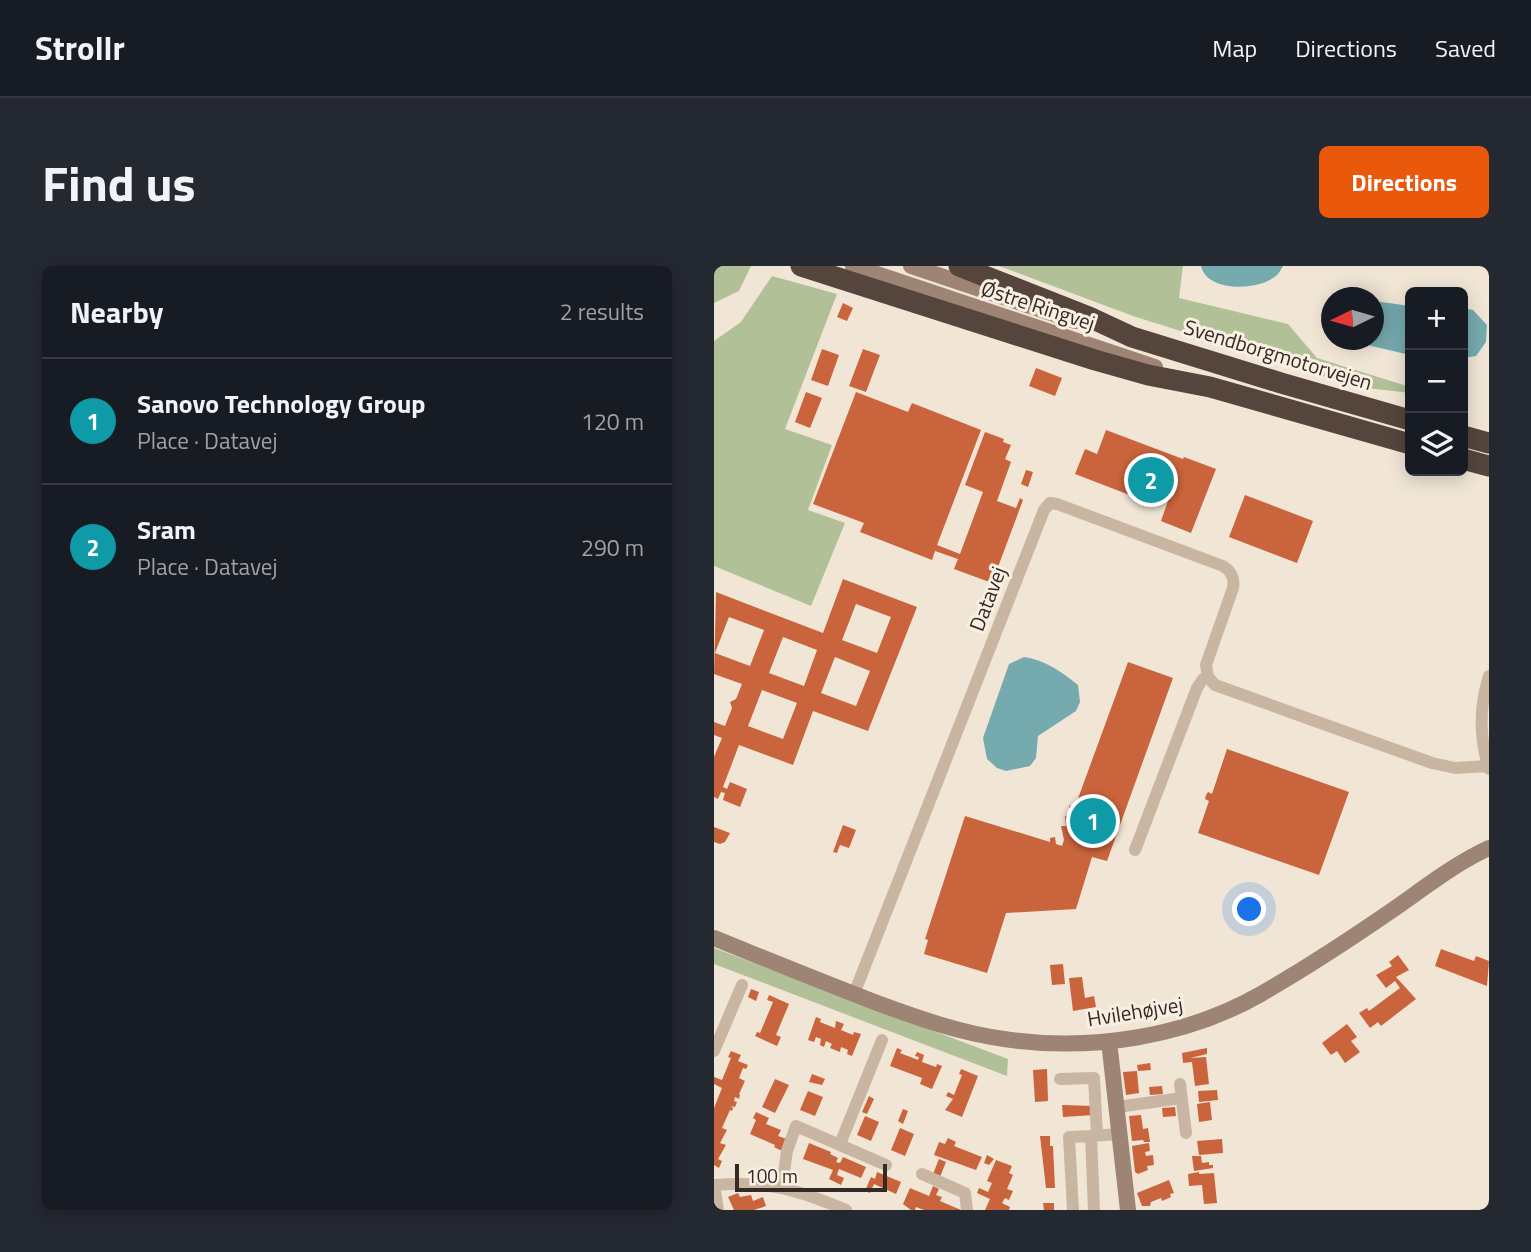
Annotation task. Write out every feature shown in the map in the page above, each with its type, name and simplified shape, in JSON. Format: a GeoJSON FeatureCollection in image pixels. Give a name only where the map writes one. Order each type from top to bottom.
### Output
{"type":"FeatureCollection","features":[{"type":"Feature","properties":{"kind":"highway"},"geometry":{"type":"LineString","coordinates":[[800,266],[1095,360],[1148,375],[1210,387],[1405,443]]}},
{"type":"Feature","properties":{"kind":"highway","name":"Svendborgmotorvejen"},"geometry":{"type":"LineString","coordinates":[[959,266],[1089,317],[1132,337],[1405,418]]}},
{"type":"Feature","properties":{"kind":"highway"},"geometry":{"type":"LineString","coordinates":[[1468,428],[1489,433]]}},
{"type":"Feature","properties":{"kind":"highway"},"geometry":{"type":"LineString","coordinates":[[1468,437],[1489,443]]}},
{"type":"Feature","properties":{"kind":"street","name":"Østre Ringvej"},"geometry":{"type":"LineString","coordinates":[[853,266],[1210,387]]}},
{"type":"Feature","properties":{"kind":"street","name":"Østre Ringvej"},"geometry":{"type":"LineString","coordinates":[[911,266],[1023,305],[1132,337]]}},
{"type":"Feature","properties":{"kind":"street","name":"Datavej"},"geometry":{"type":"LineString","coordinates":[[854,994],[1048,504],[1057,504],[1223,566],[1230,571],[1233,579],[1233,588],[1206,665],[1208,677],[1203,679],[1197,688],[1135,850]]}},
{"type":"Feature","properties":{"kind":"street"},"geometry":{"type":"LineString","coordinates":[[1208,677],[1223,689],[1455,768],[1488,767],[1481,735],[1481,716],[1483,694],[1489,676]]}},
{"type":"Feature","properties":{"kind":"street","name":"Hvilehøjvej"},"geometry":{"type":"LineString","coordinates":[[714,938],[921,1019],[1005,1039],[1050,1042],[1109,1041],[1193,1024],[1249,1000],[1311,965],[1445,873],[1489,848]]}},
{"type":"Feature","properties":{"kind":"street"},"geometry":{"type":"LineString","coordinates":[[715,1047],[741,985]]}},
{"type":"Feature","properties":{"kind":"street"},"geometry":{"type":"LineString","coordinates":[[840,1144],[881,1040]]}},
{"type":"Feature","properties":{"kind":"street"},"geometry":{"type":"LineString","coordinates":[[1109,1041],[1128,1210]]}},
{"type":"Feature","properties":{"kind":"street"},"geometry":{"type":"LineString","coordinates":[[1060,1079],[1094,1078],[1094,1210]]}},
{"type":"Feature","properties":{"kind":"street"},"geometry":{"type":"LineString","coordinates":[[1180,1084],[1186,1133]]}},
{"type":"Feature","properties":{"kind":"street"},"geometry":{"type":"LineString","coordinates":[[1118,1107],[1182,1098]]}},
{"type":"Feature","properties":{"kind":"street"},"geometry":{"type":"LineString","coordinates":[[782,1187],[787,1151],[796,1126],[886,1165]]}},
{"type":"Feature","properties":{"kind":"street"},"geometry":{"type":"LineString","coordinates":[[1073,1210],[1069,1137],[1120,1134]]}},
{"type":"Feature","properties":{"kind":"street"},"geometry":{"type":"LineString","coordinates":[[922,1174],[965,1194],[967,1210]]}},
{"type":"Feature","properties":{"kind":"street"},"geometry":{"type":"LineString","coordinates":[[718,1210],[714,1185],[750,1182],[802,1192],[846,1210]]}},
{"type":"Feature","properties":{"kind":"green space"},"geometry":{"type":"Polygon","coordinates":[[[714,266],[751,266],[739,291],[714,303],[714,266]]]}},
{"type":"Feature","properties":{"kind":"green space"},"geometry":{"type":"Polygon","coordinates":[[[999,266],[1183,266],[1179,298],[1288,324],[1317,358],[1405,385],[1405,392],[1358,387],[1133,316],[999,266]]]}},
{"type":"Feature","properties":{"kind":"green space"},"geometry":{"type":"Polygon","coordinates":[[[772,276],[837,294],[785,429],[832,445],[808,510],[845,523],[811,606],[714,566],[714,341],[741,322],[772,276]]]}},
{"type":"Feature","properties":{"kind":"green space"},"geometry":{"type":"Polygon","coordinates":[[[714,948],[1008,1059],[1007,1076],[714,964],[714,948]]]}},
{"type":"Feature","properties":{"kind":"water"},"geometry":{"type":"Polygon","coordinates":[[[1201,266],[1283,266],[1277,275],[1269,280],[1235,287],[1213,281],[1205,275],[1201,266]]]}},
{"type":"Feature","properties":{"kind":"water"},"geometry":{"type":"Polygon","coordinates":[[[1384,302],[1405,305],[1405,354],[1384,349],[1384,302]]]}},
{"type":"Feature","properties":{"kind":"water"},"geometry":{"type":"Polygon","coordinates":[[[1468,309],[1473,310],[1487,325],[1486,342],[1476,356],[1468,357],[1468,309]]]}},
{"type":"Feature","properties":{"kind":"water"},"geometry":{"type":"Polygon","coordinates":[[[1024,657],[1053,667],[1078,685],[1080,702],[1076,711],[1038,736],[1036,758],[1030,766],[1006,771],[997,768],[987,759],[983,738],[1009,664],[1024,657]]]}},
{"type":"Feature","properties":{"kind":"building"},"geometry":{"type":"Polygon","coordinates":[[[843,303],[853,308],[847,321],[837,317],[843,303]]]}},
{"type":"Feature","properties":{"kind":"building"},"geometry":{"type":"Polygon","coordinates":[[[822,349],[839,355],[828,386],[811,380],[822,349]]]}},
{"type":"Feature","properties":{"kind":"building"},"geometry":{"type":"Polygon","coordinates":[[[863,349],[880,355],[866,392],[849,386],[863,349]]]}},
{"type":"Feature","properties":{"kind":"building"},"geometry":{"type":"Polygon","coordinates":[[[1036,368],[1062,378],[1055,396],[1029,386],[1036,368]]]}},
{"type":"Feature","properties":{"kind":"building"},"geometry":{"type":"Polygon","coordinates":[[[806,392],[822,398],[810,428],[795,422],[806,392]]]}},
{"type":"Feature","properties":{"kind":"building"},"geometry":{"type":"Polygon","coordinates":[[[856,392],[908,412],[912,403],[981,430],[937,545],[960,554],[983,492],[965,485],[985,432],[1004,439],[1003,442],[1011,445],[1005,459],[1011,462],[997,501],[1016,508],[1020,498],[1023,500],[992,583],[954,569],[958,559],[935,551],[932,560],[860,532],[864,523],[813,504],[856,392]]]}},
{"type":"Feature","properties":{"kind":"building"},"geometry":{"type":"Polygon","coordinates":[[[1106,430],[1216,469],[1191,533],[1161,521],[1170,495],[1145,485],[1140,499],[1075,474],[1085,449],[1097,454],[1106,430]]]}},
{"type":"Feature","properties":{"kind":"building"},"geometry":{"type":"Polygon","coordinates":[[[1026,470],[1033,472],[1028,487],[1021,484],[1026,470]]]}},
{"type":"Feature","properties":{"kind":"building"},"geometry":{"type":"Polygon","coordinates":[[[1245,495],[1313,521],[1297,563],[1229,537],[1245,495]]]}},
{"type":"Feature","properties":{"kind":"building"},"geometry":{"type":"Polygon","coordinates":[[[843,579],[917,607],[868,731],[813,711],[793,765],[739,745],[723,787],[727,789],[730,782],[747,789],[740,807],[723,800],[725,793],[721,792],[718,799],[714,797],[714,757],[722,738],[714,735],[714,722],[725,726],[732,708],[730,702],[736,699],[742,684],[714,674],[716,592],[823,633],[843,579]],[[856,604],[842,640],[877,653],[891,617],[856,604]],[[729,617],[715,653],[750,666],[764,630],[729,617]],[[783,637],[769,673],[804,686],[817,650],[783,637]],[[835,657],[821,693],[856,706],[870,671],[835,657]],[[762,690],[748,726],[783,739],[797,703],[762,690]]]}},
{"type":"Feature","properties":{"kind":"building"},"geometry":{"type":"Polygon","coordinates":[[[1128,662],[1173,678],[1107,861],[1092,857],[1076,909],[1006,913],[987,973],[924,954],[928,940],[925,939],[965,816],[1050,842],[1050,838],[1055,837],[1056,844],[1062,846],[1064,840],[1061,826],[1066,826],[1065,816],[1070,815],[1069,806],[1076,804],[1128,662]]]}},
{"type":"Feature","properties":{"kind":"building"},"geometry":{"type":"Polygon","coordinates":[[[1227,749],[1349,792],[1319,875],[1198,833],[1209,801],[1205,799],[1206,795],[1208,792],[1212,794],[1227,749]]]}},
{"type":"Feature","properties":{"kind":"building"},"geometry":{"type":"Polygon","coordinates":[[[843,825],[856,830],[849,848],[840,845],[837,853],[833,852],[843,825]]]}},
{"type":"Feature","properties":{"kind":"building"},"geometry":{"type":"Polygon","coordinates":[[[714,827],[730,833],[725,842],[714,842],[714,827]]]}},
{"type":"Feature","properties":{"kind":"building"},"geometry":{"type":"Polygon","coordinates":[[[1441,949],[1474,961],[1476,956],[1489,961],[1487,986],[1435,966],[1441,949]]]}},
{"type":"Feature","properties":{"kind":"building"},"geometry":{"type":"Polygon","coordinates":[[[1398,955],[1409,970],[1396,977],[1416,999],[1381,1026],[1378,1022],[1370,1028],[1359,1013],[1367,1008],[1369,1011],[1400,988],[1395,981],[1386,988],[1376,975],[1392,966],[1389,962],[1398,955]]]}},
{"type":"Feature","properties":{"kind":"building"},"geometry":{"type":"Polygon","coordinates":[[[1063,964],[1065,984],[1052,985],[1050,965],[1063,964]]]}},
{"type":"Feature","properties":{"kind":"building"},"geometry":{"type":"Polygon","coordinates":[[[1082,977],[1085,998],[1094,996],[1096,1007],[1073,1011],[1069,978],[1082,977]]]}},
{"type":"Feature","properties":{"kind":"building"},"geometry":{"type":"Polygon","coordinates":[[[751,989],[759,992],[756,1001],[748,997],[751,989]]]}},
{"type":"Feature","properties":{"kind":"building"},"geometry":{"type":"Polygon","coordinates":[[[769,995],[789,1004],[776,1035],[781,1037],[777,1046],[755,1036],[757,1032],[760,1033],[773,1002],[767,1000],[769,995]]]}},
{"type":"Feature","properties":{"kind":"building"},"geometry":{"type":"Polygon","coordinates":[[[816,1017],[821,1019],[820,1022],[835,1028],[836,1021],[844,1024],[841,1030],[853,1035],[854,1032],[861,1034],[852,1056],[847,1054],[848,1050],[841,1047],[840,1052],[830,1048],[832,1044],[826,1041],[824,1047],[820,1045],[821,1039],[816,1037],[814,1042],[808,1040],[816,1017]]]}},
{"type":"Feature","properties":{"kind":"building"},"geometry":{"type":"Polygon","coordinates":[[[1347,1024],[1357,1037],[1351,1041],[1360,1052],[1345,1063],[1337,1051],[1331,1055],[1322,1043],[1347,1024]]]}},
{"type":"Feature","properties":{"kind":"building"},"geometry":{"type":"Polygon","coordinates":[[[897,1048],[902,1050],[900,1053],[918,1060],[919,1057],[915,1056],[917,1052],[924,1055],[922,1062],[936,1067],[937,1064],[942,1066],[932,1089],[920,1084],[922,1078],[890,1066],[897,1048]]]}},
{"type":"Feature","properties":{"kind":"building"},"geometry":{"type":"Polygon","coordinates":[[[1207,1048],[1207,1054],[1190,1058],[1206,1057],[1209,1084],[1195,1086],[1192,1062],[1183,1063],[1182,1053],[1207,1048]]]}},
{"type":"Feature","properties":{"kind":"building"},"geometry":{"type":"Polygon","coordinates":[[[731,1051],[741,1055],[738,1061],[748,1065],[746,1069],[743,1068],[739,1078],[745,1081],[739,1099],[735,1097],[735,1107],[731,1106],[732,1111],[730,1110],[722,1128],[727,1130],[720,1143],[726,1145],[718,1159],[722,1161],[719,1168],[714,1165],[714,1108],[722,1088],[714,1084],[714,1077],[722,1080],[731,1051]]]}},
{"type":"Feature","properties":{"kind":"building"},"geometry":{"type":"Polygon","coordinates":[[[1150,1063],[1151,1070],[1138,1071],[1137,1065],[1150,1063]]]}},
{"type":"Feature","properties":{"kind":"building"},"geometry":{"type":"Polygon","coordinates":[[[961,1069],[978,1076],[962,1117],[945,1110],[953,1099],[946,1096],[948,1092],[954,1095],[962,1075],[959,1074],[961,1069]]]}},
{"type":"Feature","properties":{"kind":"building"},"geometry":{"type":"Polygon","coordinates":[[[1047,1069],[1048,1101],[1035,1102],[1033,1070],[1047,1069]]]}},
{"type":"Feature","properties":{"kind":"building"},"geometry":{"type":"Polygon","coordinates":[[[1137,1071],[1139,1093],[1126,1095],[1123,1072],[1137,1071]]]}},
{"type":"Feature","properties":{"kind":"building"},"geometry":{"type":"Polygon","coordinates":[[[812,1074],[825,1079],[822,1085],[809,1082],[812,1074]]]}},
{"type":"Feature","properties":{"kind":"building"},"geometry":{"type":"Polygon","coordinates":[[[775,1079],[789,1085],[775,1113],[762,1107],[775,1079]]]}},
{"type":"Feature","properties":{"kind":"building"},"geometry":{"type":"Polygon","coordinates":[[[1162,1086],[1163,1094],[1150,1095],[1149,1087],[1162,1086]]]}},
{"type":"Feature","properties":{"kind":"building"},"geometry":{"type":"Polygon","coordinates":[[[1217,1090],[1218,1100],[1199,1102],[1198,1091],[1217,1090]]]}},
{"type":"Feature","properties":{"kind":"building"},"geometry":{"type":"Polygon","coordinates":[[[808,1091],[823,1097],[815,1116],[800,1110],[808,1091]]]}},
{"type":"Feature","properties":{"kind":"building"},"geometry":{"type":"Polygon","coordinates":[[[869,1096],[874,1099],[867,1114],[862,1112],[869,1096]]]}},
{"type":"Feature","properties":{"kind":"building"},"geometry":{"type":"Polygon","coordinates":[[[1210,1102],[1212,1120],[1199,1122],[1197,1104],[1210,1102]]]}},
{"type":"Feature","properties":{"kind":"building"},"geometry":{"type":"Polygon","coordinates":[[[1062,1105],[1094,1106],[1094,1115],[1063,1117],[1062,1105]]]}},
{"type":"Feature","properties":{"kind":"building"},"geometry":{"type":"Polygon","coordinates":[[[1175,1107],[1176,1116],[1163,1117],[1162,1108],[1175,1107]]]}},
{"type":"Feature","properties":{"kind":"building"},"geometry":{"type":"Polygon","coordinates":[[[903,1109],[908,1111],[903,1124],[898,1121],[903,1109]]]}},
{"type":"Feature","properties":{"kind":"building"},"geometry":{"type":"Polygon","coordinates":[[[756,1112],[769,1118],[766,1124],[781,1130],[778,1136],[787,1139],[782,1151],[750,1134],[756,1120],[753,1118],[756,1112]]]}},
{"type":"Feature","properties":{"kind":"building"},"geometry":{"type":"Polygon","coordinates":[[[1141,1115],[1143,1129],[1148,1128],[1150,1142],[1132,1141],[1129,1116],[1141,1115]]]}},
{"type":"Feature","properties":{"kind":"building"},"geometry":{"type":"Polygon","coordinates":[[[865,1116],[879,1122],[871,1141],[857,1135],[865,1116]]]}},
{"type":"Feature","properties":{"kind":"building"},"geometry":{"type":"Polygon","coordinates":[[[900,1128],[914,1134],[905,1156],[891,1150],[900,1128]]]}},
{"type":"Feature","properties":{"kind":"building"},"geometry":{"type":"Polygon","coordinates":[[[1040,1136],[1050,1136],[1050,1146],[1053,1146],[1055,1188],[1046,1188],[1040,1136]]]}},
{"type":"Feature","properties":{"kind":"building"},"geometry":{"type":"Polygon","coordinates":[[[948,1138],[956,1142],[954,1146],[982,1157],[976,1170],[934,1155],[939,1142],[945,1144],[948,1138]]]}},
{"type":"Feature","properties":{"kind":"building"},"geometry":{"type":"Polygon","coordinates":[[[1222,1139],[1223,1153],[1199,1155],[1197,1141],[1222,1139]]]}},
{"type":"Feature","properties":{"kind":"building"},"geometry":{"type":"Polygon","coordinates":[[[809,1143],[831,1152],[830,1154],[838,1158],[836,1162],[840,1163],[843,1157],[866,1167],[861,1178],[839,1169],[837,1175],[844,1178],[841,1185],[829,1179],[833,1170],[803,1159],[809,1143]]]}},
{"type":"Feature","properties":{"kind":"building"},"geometry":{"type":"Polygon","coordinates":[[[1149,1143],[1150,1151],[1145,1152],[1146,1156],[1153,1155],[1154,1165],[1147,1166],[1148,1170],[1138,1174],[1135,1172],[1132,1146],[1149,1143]]]}},
{"type":"Feature","properties":{"kind":"building"},"geometry":{"type":"Polygon","coordinates":[[[987,1155],[994,1159],[989,1165],[984,1163],[987,1155]]]}},
{"type":"Feature","properties":{"kind":"building"},"geometry":{"type":"Polygon","coordinates":[[[1192,1156],[1201,1156],[1202,1163],[1209,1162],[1213,1168],[1194,1171],[1192,1156]]]}},
{"type":"Feature","properties":{"kind":"building"},"geometry":{"type":"Polygon","coordinates":[[[939,1159],[946,1162],[940,1177],[933,1174],[939,1159]]]}},
{"type":"Feature","properties":{"kind":"building"},"geometry":{"type":"Polygon","coordinates":[[[996,1160],[1012,1166],[1009,1173],[1013,1175],[1007,1189],[1013,1191],[1009,1200],[1005,1198],[1002,1203],[1010,1207],[1009,1210],[985,1210],[990,1199],[977,1193],[979,1188],[988,1192],[992,1183],[987,1181],[996,1160]]]}},
{"type":"Feature","properties":{"kind":"building"},"geometry":{"type":"Polygon","coordinates":[[[877,1172],[901,1182],[896,1194],[874,1184],[870,1193],[865,1191],[871,1177],[875,1179],[877,1172]]]}},
{"type":"Feature","properties":{"kind":"building"},"geometry":{"type":"Polygon","coordinates":[[[1214,1173],[1217,1203],[1204,1204],[1202,1185],[1189,1186],[1188,1174],[1214,1173]]]}},
{"type":"Feature","properties":{"kind":"building"},"geometry":{"type":"Polygon","coordinates":[[[1169,1180],[1174,1193],[1170,1194],[1171,1197],[1151,1202],[1150,1206],[1142,1206],[1137,1193],[1169,1180]]]}},
{"type":"Feature","properties":{"kind":"building"},"geometry":{"type":"Polygon","coordinates":[[[933,1186],[939,1189],[936,1195],[942,1197],[940,1201],[961,1210],[924,1210],[916,1207],[911,1210],[903,1204],[910,1188],[929,1196],[933,1186]]]}},
{"type":"Feature","properties":{"kind":"building"},"geometry":{"type":"Polygon","coordinates":[[[738,1193],[740,1197],[751,1195],[753,1201],[763,1197],[766,1206],[754,1210],[734,1210],[728,1197],[738,1193]]]}},
{"type":"Feature","properties":{"kind":"building"},"geometry":{"type":"Polygon","coordinates":[[[1043,1203],[1054,1203],[1054,1210],[1044,1210],[1043,1203]]]}},
{"type":"Feature","properties":{"kind":"place","name":"Sram"},"geometry":{"type":"Point","coordinates":[1151,480]}},
{"type":"Feature","properties":{"kind":"place","name":"Sanovo Technology Group"},"geometry":{"type":"Point","coordinates":[1093,821]}}]}
